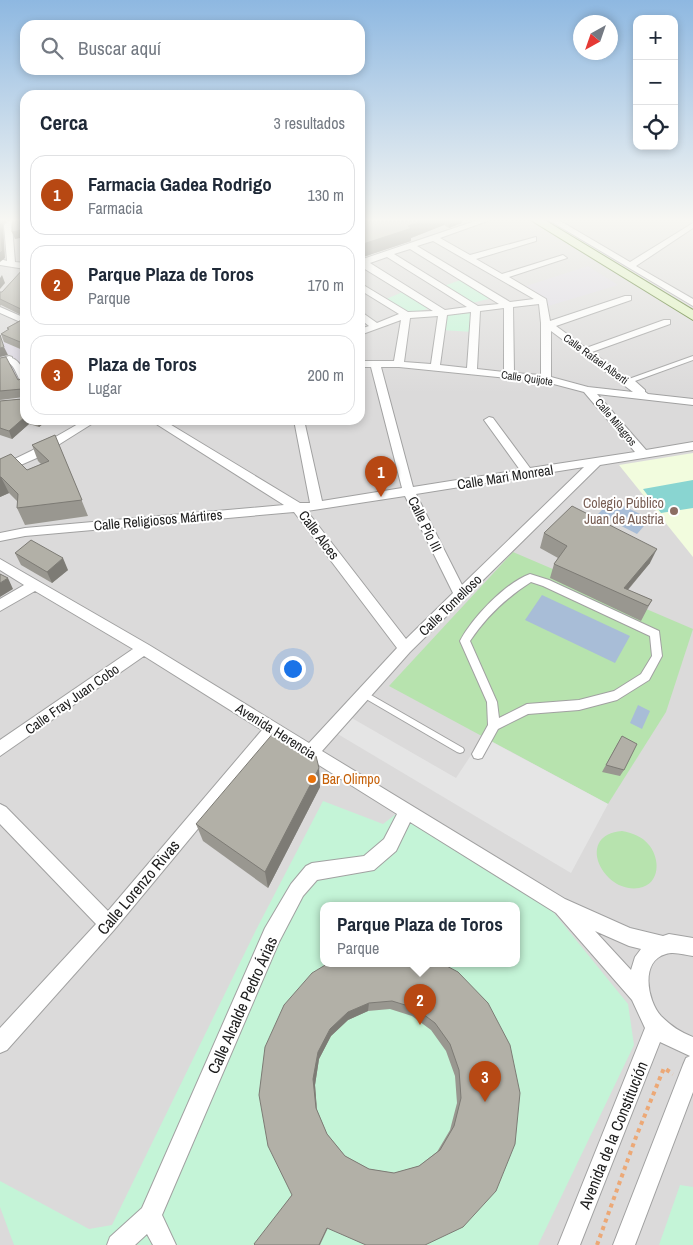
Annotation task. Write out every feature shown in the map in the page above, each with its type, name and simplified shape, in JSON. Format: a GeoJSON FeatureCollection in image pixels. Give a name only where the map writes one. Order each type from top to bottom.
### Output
{"type":"FeatureCollection","features":[{"type":"Feature","properties":{"kind":"main road"},"geometry":{"type":"LineString","coordinates":[[630,277],[693,316]]}},
{"type":"Feature","properties":{"kind":"street"},"geometry":{"type":"LineString","coordinates":[[385,277],[443,313]]}},
{"type":"Feature","properties":{"kind":"street"},"geometry":{"type":"LineString","coordinates":[[425,277],[476,309]]}},
{"type":"Feature","properties":{"kind":"street"},"geometry":{"type":"LineString","coordinates":[[462,277],[508,305]]}},
{"type":"Feature","properties":{"kind":"street"},"geometry":{"type":"LineString","coordinates":[[501,277],[542,301],[547,324],[546,379]]}},
{"type":"Feature","properties":{"kind":"street"},"geometry":{"type":"LineString","coordinates":[[649,277],[693,303]]}},
{"type":"Feature","properties":{"kind":"street"},"geometry":{"type":"LineString","coordinates":[[365,289],[406,314]]}},
{"type":"Feature","properties":{"kind":"street"},"geometry":{"type":"LineString","coordinates":[[547,324],[628,298]]}},
{"type":"Feature","properties":{"kind":"street"},"geometry":{"type":"LineString","coordinates":[[365,330],[406,314],[443,313],[542,301]]}},
{"type":"Feature","properties":{"kind":"street"},"geometry":{"type":"LineString","coordinates":[[508,305],[509,375]]}},
{"type":"Feature","properties":{"kind":"street"},"geometry":{"type":"LineString","coordinates":[[472,371],[476,309]]}},
{"type":"Feature","properties":{"kind":"street"},"geometry":{"type":"LineString","coordinates":[[0,310],[20,320]]}},
{"type":"Feature","properties":{"kind":"street"},"geometry":{"type":"LineString","coordinates":[[435,368],[443,313]]}},
{"type":"Feature","properties":{"kind":"street"},"geometry":{"type":"LineString","coordinates":[[399,364],[406,314]]}},
{"type":"Feature","properties":{"kind":"street"},"geometry":{"type":"LineString","coordinates":[[365,318],[375,326]]}},
{"type":"Feature","properties":{"kind":"street"},"geometry":{"type":"LineString","coordinates":[[585,351],[667,322]]}},
{"type":"Feature","properties":{"kind":"street"},"geometry":{"type":"LineString","coordinates":[[12,328],[20,324]]}},
{"type":"Feature","properties":{"kind":"street","name":"Calle Rafael Alberti"},"geometry":{"type":"LineString","coordinates":[[547,324],[646,396]]}},
{"type":"Feature","properties":{"kind":"street"},"geometry":{"type":"LineString","coordinates":[[646,396],[630,380],[693,358]]}},
{"type":"Feature","properties":{"kind":"street"},"geometry":{"type":"LineString","coordinates":[[5,361],[16,363],[20,372]]}},
{"type":"Feature","properties":{"kind":"street","name":"Calle Quijote"},"geometry":{"type":"LineString","coordinates":[[365,364],[399,364],[546,379],[588,390],[693,402]]}},
{"type":"Feature","properties":{"kind":"street","name":"Calle Pío III"},"geometry":{"type":"LineString","coordinates":[[375,364],[410,493],[460,595]]}},
{"type":"Feature","properties":{"kind":"street","name":"Calle Milagros"},"geometry":{"type":"LineString","coordinates":[[588,390],[643,454]]}},
{"type":"Feature","properties":{"kind":"street"},"geometry":{"type":"LineString","coordinates":[[488,420],[528,473]]}},
{"type":"Feature","properties":{"kind":"street"},"geometry":{"type":"LineString","coordinates":[[0,470],[36,454],[85,425]]}},
{"type":"Feature","properties":{"kind":"street","name":"Calle Alces"},"geometry":{"type":"LineString","coordinates":[[163,425],[297,507],[405,648]]}},
{"type":"Feature","properties":{"kind":"street"},"geometry":{"type":"LineString","coordinates":[[300,425],[317,506]]}},
{"type":"Feature","properties":{"kind":"street","name":"Calle Mari Monreal"},"geometry":{"type":"LineString","coordinates":[[317,506],[410,493],[693,446]]}},
{"type":"Feature","properties":{"kind":"street","name":"Calle Tomelloso"},"geometry":{"type":"LineString","coordinates":[[311,752],[405,648],[595,463]]}},
{"type":"Feature","properties":{"kind":"street","name":"Calle Religiosos Mártires"},"geometry":{"type":"LineString","coordinates":[[0,536],[25,532],[317,506]]}},
{"type":"Feature","properties":{"kind":"street","name":"Avenida Herencia"},"geometry":{"type":"LineString","coordinates":[[0,564],[144,649],[559,905],[629,937],[662,945],[676,943],[692,945]]}},
{"type":"Feature","properties":{"kind":"street"},"geometry":{"type":"LineString","coordinates":[[478,754],[494,726],[527,709],[579,706],[617,695],[645,677],[657,656],[655,634],[546,583],[530,578],[508,592],[477,621],[464,641],[492,702],[494,726]]}},
{"type":"Feature","properties":{"kind":"street"},"geometry":{"type":"LineString","coordinates":[[0,606],[34,585]]}},
{"type":"Feature","properties":{"kind":"street","name":"Calle Fray Juan Cobo"},"geometry":{"type":"LineString","coordinates":[[0,749],[144,649]]}},
{"type":"Feature","properties":{"kind":"street","name":"Calle Lorenzo Rivas"},"geometry":{"type":"LineString","coordinates":[[0,1042],[108,924],[272,729]]}},
{"type":"Feature","properties":{"kind":"street"},"geometry":{"type":"LineString","coordinates":[[0,812],[108,924]]}},
{"type":"Feature","properties":{"kind":"street","name":"Calle Alcalde Pedro Árias"},"geometry":{"type":"LineString","coordinates":[[118,1245],[150,1216],[272,935],[297,890],[312,872],[368,864],[390,845],[406,812]]}},
{"type":"Feature","properties":{"kind":"street"},"geometry":{"type":"LineString","coordinates":[[559,905],[639,993]]}},
{"type":"Feature","properties":{"kind":"street"},"geometry":{"type":"LineString","coordinates":[[662,945],[650,952],[641,962],[638,977],[639,993],[645,1010],[656,1026],[669,1037],[684,1045],[693,1046]]}},
{"type":"Feature","properties":{"kind":"street","name":"Avenida de la Constitución"},"geometry":{"type":"LineString","coordinates":[[569,1245],[656,1026]]}},
{"type":"Feature","properties":{"kind":"street"},"geometry":{"type":"LineString","coordinates":[[624,1245],[690,1074]]}},
{"type":"Feature","properties":{"kind":"street"},"geometry":{"type":"LineString","coordinates":[[150,1216],[165,1245]]}},
{"type":"Feature","properties":{"kind":"lane"},"geometry":{"type":"LineString","coordinates":[[364,694],[460,750]]}},
{"type":"Feature","properties":{"kind":"path"},"geometry":{"type":"LineString","coordinates":[[597,1245],[636,1137],[664,1068],[690,1074]]}},
{"type":"Feature","properties":{"kind":"shaded area"},"geometry":{"type":"Polygon","coordinates":[[[0,277],[20,277],[20,425],[365,425],[365,277],[693,277],[693,1245],[0,1245],[0,277]]]}},
{"type":"Feature","properties":{"kind":"shaded area"},"geometry":{"type":"Polygon","coordinates":[[[554,277],[606,277],[618,285],[545,307],[520,288],[554,277]]]}},
{"type":"Feature","properties":{"kind":"shaded area"},"geometry":{"type":"Polygon","coordinates":[[[466,278],[496,297],[468,304],[441,287],[466,278]]]}},
{"type":"Feature","properties":{"kind":"shaded area"},"geometry":{"type":"Polygon","coordinates":[[[407,290],[434,307],[406,315],[382,301],[407,290]]]}},
{"type":"Feature","properties":{"kind":"shaded area"},"geometry":{"type":"Polygon","coordinates":[[[443,313],[476,313],[474,332],[440,330],[443,313]]]}},
{"type":"Feature","properties":{"kind":"shaded area"},"geometry":{"type":"Polygon","coordinates":[[[0,340],[20,349],[20,382],[9,363],[9,357],[12,355],[0,353],[0,340]]]}},
{"type":"Feature","properties":{"kind":"shaded area","name":"Colegio Público Juan de Austria"},"geometry":{"type":"Polygon","coordinates":[[[693,453],[693,557],[619,465],[693,453]]]}},
{"type":"Feature","properties":{"kind":"shaded area"},"geometry":{"type":"Polygon","coordinates":[[[693,480],[693,508],[661,513],[643,489],[693,480]]]}},
{"type":"Feature","properties":{"kind":"shaded area"},"geometry":{"type":"Polygon","coordinates":[[[612,500],[650,519],[637,534],[598,514],[612,500]]]}},
{"type":"Feature","properties":{"kind":"shaded area"},"geometry":{"type":"Polygon","coordinates":[[[542,595],[630,636],[615,663],[525,620],[542,595]]]}},
{"type":"Feature","properties":{"kind":"shaded area"},"geometry":{"type":"Polygon","coordinates":[[[638,705],[650,711],[642,729],[630,723],[638,705]]]}},
{"type":"Feature","properties":{"kind":"shaded area"},"geometry":{"type":"Polygon","coordinates":[[[350,717],[456,778],[483,737],[608,804],[571,873],[336,733],[350,717]]]}},
{"type":"Feature","properties":{"kind":"shaded area"},"geometry":{"type":"Polygon","coordinates":[[[323,801],[383,824],[396,814],[550,908],[628,1004],[634,1045],[538,1245],[14,1245],[0,1207],[0,1181],[89,1229],[112,1225],[256,930],[323,801]]]}},
{"type":"Feature","properties":{"kind":"shaded area"},"geometry":{"type":"Polygon","coordinates":[[[680,1185],[693,1187],[693,1245],[659,1245],[680,1185]]]}},
{"type":"Feature","properties":{"kind":"green space"},"geometry":{"type":"Polygon","coordinates":[[[513,552],[693,629],[666,712],[608,804],[389,686],[513,552]]]}},
{"type":"Feature","properties":{"kind":"green space"},"geometry":{"type":"Polygon","coordinates":[[[622,831],[640,837],[653,850],[656,863],[655,876],[646,886],[639,888],[626,887],[614,882],[605,874],[599,863],[597,852],[599,842],[607,835],[622,831]]]}},
{"type":"Feature","properties":{"kind":"building"},"geometry":{"type":"Polygon","coordinates":[[[16,277],[20,277],[20,309],[0,299],[0,292],[16,277]]]}},
{"type":"Feature","properties":{"kind":"building"},"geometry":{"type":"Polygon","coordinates":[[[20,321],[20,342],[1,334],[9,329],[7,328],[20,321]]]}},
{"type":"Feature","properties":{"kind":"building"},"geometry":{"type":"Polygon","coordinates":[[[0,335],[4,347],[0,348],[0,335]]]}},
{"type":"Feature","properties":{"kind":"building"},"geometry":{"type":"Polygon","coordinates":[[[6,357],[18,380],[20,379],[20,389],[0,391],[0,358],[6,357]]]}},
{"type":"Feature","properties":{"kind":"building"},"geometry":{"type":"Polygon","coordinates":[[[20,399],[20,421],[9,431],[0,428],[0,401],[20,399]]]}},
{"type":"Feature","properties":{"kind":"building"},"geometry":{"type":"Polygon","coordinates":[[[55,435],[82,500],[17,508],[18,494],[0,477],[0,459],[11,454],[27,470],[49,461],[32,445],[55,435]]]}},
{"type":"Feature","properties":{"kind":"building"},"geometry":{"type":"Polygon","coordinates":[[[572,506],[657,549],[624,588],[652,600],[648,606],[554,564],[567,546],[544,533],[572,506]]]}},
{"type":"Feature","properties":{"kind":"building"},"geometry":{"type":"Polygon","coordinates":[[[31,540],[63,558],[47,572],[15,553],[31,540]]]}},
{"type":"Feature","properties":{"kind":"building"},"geometry":{"type":"Polygon","coordinates":[[[0,574],[8,578],[0,583],[0,574]]]}},
{"type":"Feature","properties":{"kind":"building"},"geometry":{"type":"Polygon","coordinates":[[[275,731],[316,756],[319,768],[265,872],[196,824],[275,731]]]}},
{"type":"Feature","properties":{"kind":"building"},"geometry":{"type":"Polygon","coordinates":[[[622,736],[637,744],[624,770],[606,765],[622,736]]]}},
{"type":"Feature","properties":{"kind":"building"},"geometry":{"type":"Polygon","coordinates":[[[322,967],[449,967],[458,972],[488,1003],[510,1045],[520,1093],[515,1144],[496,1191],[463,1227],[425,1245],[366,1245],[327,1228],[319,1245],[254,1244],[292,1195],[268,1146],[259,1095],[265,1047],[284,1005],[312,973],[322,967]],[[392,1001],[369,1003],[348,1012],[330,1029],[318,1052],[313,1079],[316,1108],[327,1134],[345,1156],[369,1169],[394,1173],[419,1166],[440,1150],[454,1126],[461,1098],[459,1070],[450,1044],[435,1023],[415,1008],[392,1001]]]}},
{"type":"Feature","properties":{"kind":"place","name":"Farmacia Gadea Rodrigo"},"geometry":{"type":"Point","coordinates":[381,497]}},
{"type":"Feature","properties":{"kind":"place","name":"Colegio Público Juan de Austria"},"geometry":{"type":"Point","coordinates":[674,511]}},
{"type":"Feature","properties":{"kind":"place","name":"Bar Olimpo"},"geometry":{"type":"Point","coordinates":[312,779]}},
{"type":"Feature","properties":{"kind":"place","name":"Parque Plaza de Toros"},"geometry":{"type":"Point","coordinates":[420,1025]}},
{"type":"Feature","properties":{"kind":"place","name":"Plaza de Toros"},"geometry":{"type":"Point","coordinates":[485,1102]}}]}
